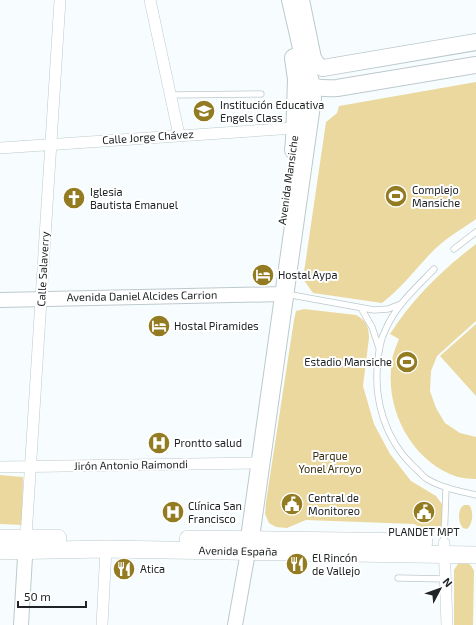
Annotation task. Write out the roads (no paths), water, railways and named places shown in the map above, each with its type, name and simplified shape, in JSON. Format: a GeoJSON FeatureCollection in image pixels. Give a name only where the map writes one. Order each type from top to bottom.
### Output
{"type":"FeatureCollection","features":[{"type":"Feature","properties":{"kind":"highway","name":"Avenida Mansiche"},"geometry":{"type":"LineString","coordinates":[[282,0],[295,34]]}},
{"type":"Feature","properties":{"kind":"highway","name":"Avenida Mansiche"},"geometry":{"type":"LineString","coordinates":[[248,545],[275,359],[266,342],[277,293],[312,98],[304,83],[295,34],[291,0]]}},
{"type":"Feature","properties":{"kind":"highway","name":"Avenida Mansiche"},"geometry":{"type":"LineString","coordinates":[[277,293],[295,140],[295,128],[304,83]]}},
{"type":"Feature","properties":{"kind":"main road"},"geometry":{"type":"LineString","coordinates":[[301,0],[313,58],[318,66],[323,68],[476,42]]}},
{"type":"Feature","properties":{"kind":"main road"},"geometry":{"type":"LineString","coordinates":[[304,83],[326,89],[337,88],[476,65]]}},
{"type":"Feature","properties":{"kind":"main road","name":"Avenida España"},"geometry":{"type":"LineString","coordinates":[[0,538],[26,543],[106,549],[248,545]]}},
{"type":"Feature","properties":{"kind":"main road","name":"Avenida España"},"geometry":{"type":"LineString","coordinates":[[0,551],[26,543],[444,548],[476,543]]}},
{"type":"Feature","properties":{"kind":"main road","name":"Avenida España"},"geometry":{"type":"LineString","coordinates":[[444,548],[476,555]]}},
{"type":"Feature","properties":{"kind":"street","name":"Calle Salaverry"},"geometry":{"type":"LineString","coordinates":[[26,543],[60,0]]}},
{"type":"Feature","properties":{"kind":"street"},"geometry":{"type":"LineString","coordinates":[[150,0],[179,135]]}},
{"type":"Feature","properties":{"kind":"street","name":"Calle Jorge Chávez"},"geometry":{"type":"LineString","coordinates":[[0,148],[295,128]]}},
{"type":"Feature","properties":{"kind":"street","name":"Avenida Daniel Alcides Carrion"},"geometry":{"type":"LineString","coordinates":[[0,300],[277,293]]}},
{"type":"Feature","properties":{"kind":"street","name":"Jirón Antonio Raimondi"},"geometry":{"type":"LineString","coordinates":[[0,467],[261,463]]}},
{"type":"Feature","properties":{"kind":"street"},"geometry":{"type":"LineString","coordinates":[[21,625],[26,543]]}},
{"type":"Feature","properties":{"kind":"street"},"geometry":{"type":"LineString","coordinates":[[235,625],[248,545]]}},
{"type":"Feature","properties":{"kind":"street"},"geometry":{"type":"LineString","coordinates":[[444,548],[446,625]]}},
{"type":"Feature","properties":{"kind":"street"},"geometry":{"type":"LineString","coordinates":[[102,625],[106,549]]}},
{"type":"Feature","properties":{"kind":"lane"},"geometry":{"type":"LineString","coordinates":[[171,95],[260,94]]}},
{"type":"Feature","properties":{"kind":"lane"},"geometry":{"type":"LineString","coordinates":[[454,249],[476,232]]}},
{"type":"Feature","properties":{"kind":"lane"},"geometry":{"type":"LineString","coordinates":[[434,269],[401,304],[391,318],[384,333],[379,348],[376,377],[379,406],[389,434],[405,458],[426,478],[446,488],[476,495]]}},
{"type":"Feature","properties":{"kind":"lane"},"geometry":{"type":"LineString","coordinates":[[277,293],[374,310],[388,309],[401,304]]}},
{"type":"Feature","properties":{"kind":"lane"},"geometry":{"type":"LineString","coordinates":[[361,308],[372,328],[379,348]]}},
{"type":"Feature","properties":{"kind":"lane"},"geometry":{"type":"LineString","coordinates":[[444,548],[446,488]]}},
{"type":"Feature","properties":{"kind":"lane"},"geometry":{"type":"LineString","coordinates":[[398,578],[446,579]]}},
{"type":"Feature","properties":{"kind":"place","name":"Institución Educativa Engels Class"},"geometry":{"type":"Point","coordinates":[204,111]}},
{"type":"Feature","properties":{"kind":"place","name":"Complejo Mansiche"},"geometry":{"type":"Point","coordinates":[396,196]}},
{"type":"Feature","properties":{"kind":"place","name":"Iglesia Bautista Emanuel"},"geometry":{"type":"Point","coordinates":[74,198]}},
{"type":"Feature","properties":{"kind":"place","name":"Hostal Aypa"},"geometry":{"type":"Point","coordinates":[263,275]}},
{"type":"Feature","properties":{"kind":"place","name":"Hostal Piramides"},"geometry":{"type":"Point","coordinates":[159,326]}},
{"type":"Feature","properties":{"kind":"place","name":"Estadio Mansiche"},"geometry":{"type":"Point","coordinates":[407,362]}},
{"type":"Feature","properties":{"kind":"place","name":"Prontto salud"},"geometry":{"type":"Point","coordinates":[159,443]}},
{"type":"Feature","properties":{"kind":"place","name":"Central de Monitoreo"},"geometry":{"type":"Point","coordinates":[292,504]}},
{"type":"Feature","properties":{"kind":"place","name":"Clínica San Francisco"},"geometry":{"type":"Point","coordinates":[173,512]}},
{"type":"Feature","properties":{"kind":"place","name":"PLANDET MPT"},"geometry":{"type":"Point","coordinates":[424,512]}},
{"type":"Feature","properties":{"kind":"place","name":"El Rincón de Vallejo"},"geometry":{"type":"Point","coordinates":[297,564]}},
{"type":"Feature","properties":{"kind":"place","name":"Atica"},"geometry":{"type":"Point","coordinates":[124,569]}},
{"type":"Feature","properties":{"kind":"park label","name":"Parque Yonel Arroyo"},"geometry":{"type":"Point","coordinates":[330,462]}}]}
